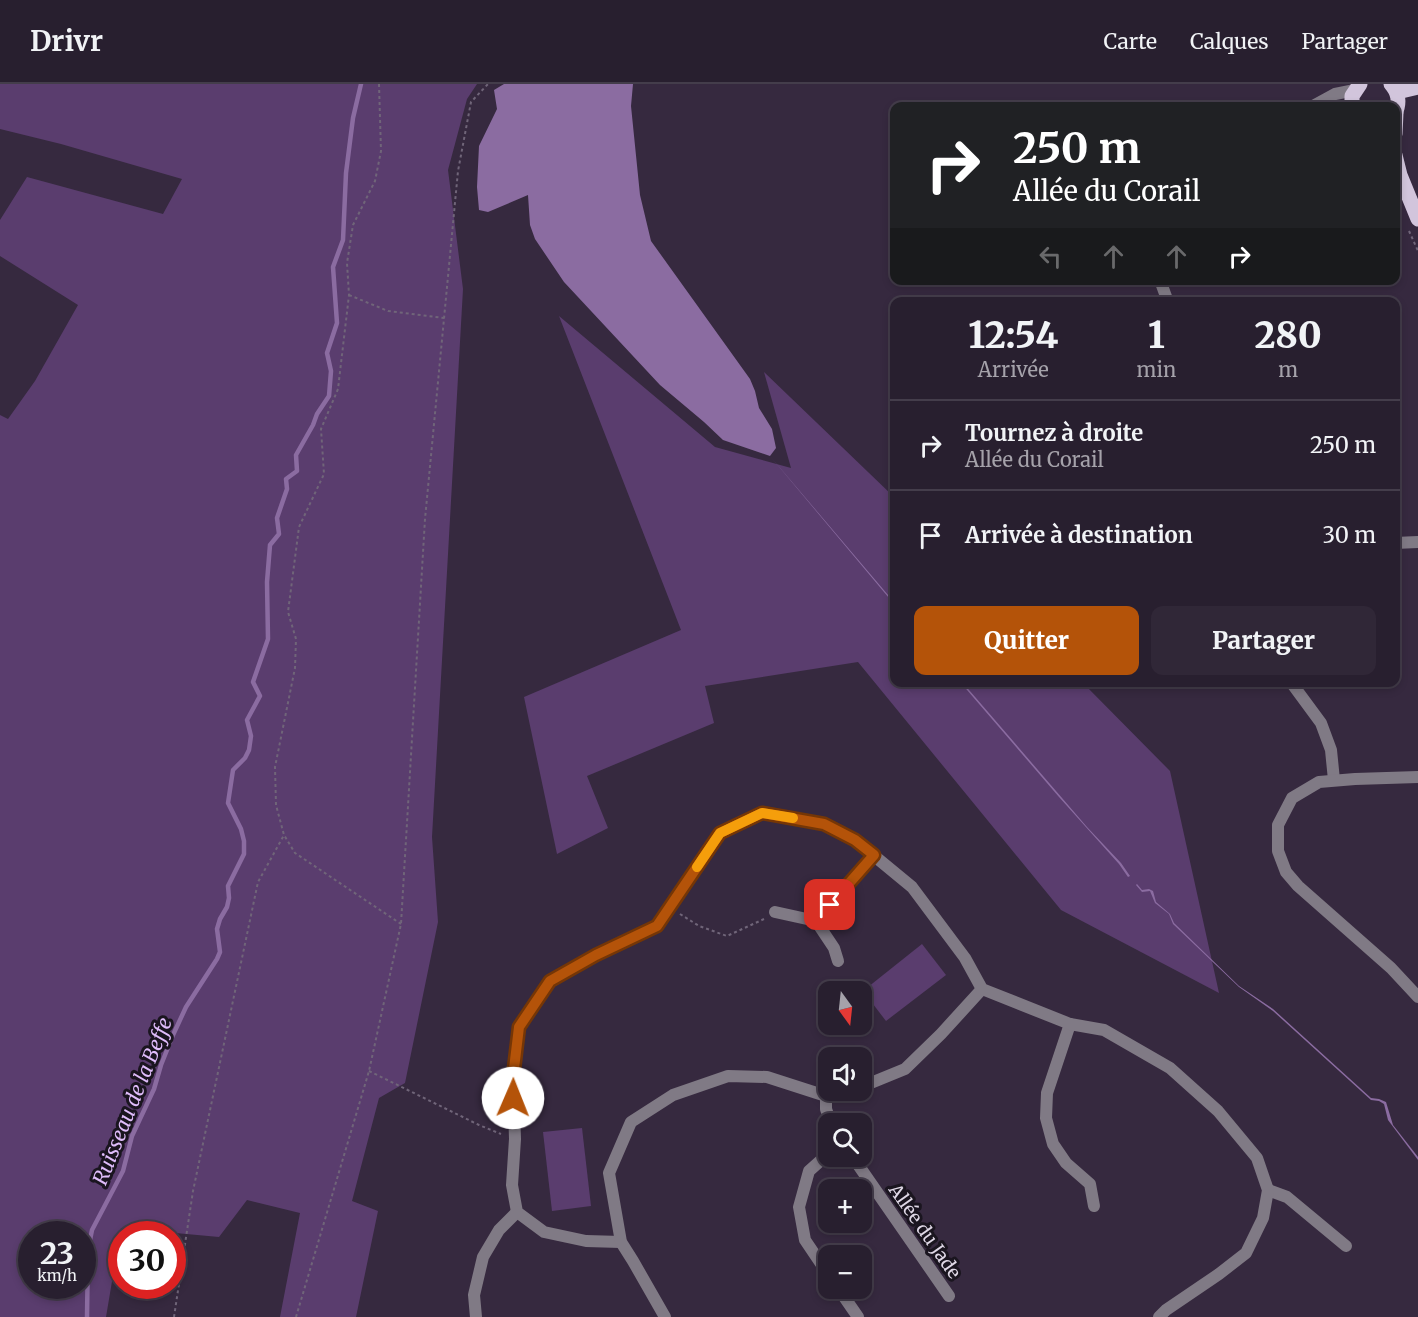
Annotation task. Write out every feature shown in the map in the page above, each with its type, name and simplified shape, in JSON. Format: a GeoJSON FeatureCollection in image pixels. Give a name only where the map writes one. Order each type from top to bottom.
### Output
{"type":"FeatureCollection","features":[{"type":"Feature","properties":{"kind":"main road"},"geometry":{"type":"LineString","coordinates":[[1353,102],[1357,87]]}},
{"type":"Feature","properties":{"kind":"main road"},"geometry":{"type":"LineString","coordinates":[[1398,102],[1394,88],[1418,87]]}},
{"type":"Feature","properties":{"kind":"main road"},"geometry":{"type":"LineString","coordinates":[[1400,179],[1418,219]]}},
{"type":"Feature","properties":{"kind":"street"},"geometry":{"type":"LineString","coordinates":[[1320,102],[1335,94],[1357,87]]}},
{"type":"Feature","properties":{"kind":"street"},"geometry":{"type":"LineString","coordinates":[[1400,543],[1418,542]]}},
{"type":"Feature","properties":{"kind":"street"},"geometry":{"type":"LineString","coordinates":[[1295,687],[1322,723],[1331,750],[1334,780]]}},
{"type":"Feature","properties":{"kind":"street"},"geometry":{"type":"LineString","coordinates":[[1418,777],[1319,782],[1292,798],[1278,825],[1278,851],[1286,872],[1298,886],[1391,968],[1418,997]]}},
{"type":"Feature","properties":{"kind":"street"},"geometry":{"type":"LineString","coordinates":[[621,1242],[586,1241],[544,1232],[517,1212],[512,1185],[515,1139],[513,1077],[519,1027],[550,981],[596,955],[657,926],[720,833],[762,813],[824,824],[855,840],[912,888],[965,958],[981,989],[1070,1024],[1104,1030],[1170,1068],[1218,1111],[1257,1158],[1268,1190],[1263,1218],[1246,1252],[1220,1274],[1159,1317]]}},
{"type":"Feature","properties":{"kind":"street"},"geometry":{"type":"LineString","coordinates":[[816,921],[874,855]]}},
{"type":"Feature","properties":{"kind":"street"},"geometry":{"type":"LineString","coordinates":[[775,912],[816,921],[834,948],[838,961]]}},
{"type":"Feature","properties":{"kind":"street"},"geometry":{"type":"LineString","coordinates":[[872,1083],[906,1069],[981,989]]}},
{"type":"Feature","properties":{"kind":"street"},"geometry":{"type":"LineString","coordinates":[[1070,1024],[1047,1093],[1046,1118],[1053,1144],[1066,1162],[1090,1184],[1094,1206]]}},
{"type":"Feature","properties":{"kind":"street"},"geometry":{"type":"LineString","coordinates":[[665,1317],[621,1242],[609,1173],[631,1122],[673,1095],[728,1076],[767,1077],[818,1093]]}},
{"type":"Feature","properties":{"kind":"street"},"geometry":{"type":"LineString","coordinates":[[818,1162],[808,1171],[798,1207],[805,1240],[818,1259]]}},
{"type":"Feature","properties":{"kind":"street","name":"Allée du Jade"},"geometry":{"type":"LineString","coordinates":[[860,1167],[949,1296]]}},
{"type":"Feature","properties":{"kind":"street"},"geometry":{"type":"LineString","coordinates":[[1268,1190],[1287,1197],[1347,1246]]}},
{"type":"Feature","properties":{"kind":"street"},"geometry":{"type":"LineString","coordinates":[[476,1317],[474,1295],[483,1257],[499,1230],[517,1212]]}},
{"type":"Feature","properties":{"kind":"street"},"geometry":{"type":"LineString","coordinates":[[846,1299],[858,1317]]}},
{"type":"Feature","properties":{"kind":"path"},"geometry":{"type":"LineString","coordinates":[[379,84],[381,151],[375,181],[353,225],[347,263],[349,295],[338,389],[321,429],[324,474],[299,526],[288,612],[296,639],[295,668],[275,767],[276,805],[284,835],[295,853],[401,924]]}},
{"type":"Feature","properties":{"kind":"path"},"geometry":{"type":"LineString","coordinates":[[296,1317],[369,1071],[401,924],[425,519],[458,171],[471,102],[488,84]]}},
{"type":"Feature","properties":{"kind":"path"},"geometry":{"type":"LineString","coordinates":[[349,295],[388,311],[444,318]]}},
{"type":"Feature","properties":{"kind":"path"},"geometry":{"type":"LineString","coordinates":[[174,1317],[194,1191],[258,882],[284,835]]}},
{"type":"Feature","properties":{"kind":"path"},"geometry":{"type":"LineString","coordinates":[[670,907],[699,926],[727,936],[775,912]]}},
{"type":"Feature","properties":{"kind":"path"},"geometry":{"type":"LineString","coordinates":[[369,1071],[479,1125],[515,1139]]}},
{"type":"Feature","properties":{"kind":"shaded area"},"geometry":{"type":"Polygon","coordinates":[[[0,84],[477,84],[467,99],[448,170],[463,289],[432,837],[438,922],[405,1083],[379,1098],[352,1201],[378,1211],[356,1317],[280,1317],[300,1213],[247,1200],[219,1237],[186,1234],[186,1221],[108,1221],[109,1299],[106,1317],[0,1317],[0,415],[8,419],[35,381],[78,305],[0,256],[0,220],[27,177],[163,214],[182,179],[0,129],[0,84]]]}},
{"type":"Feature","properties":{"kind":"shaded area"},"geometry":{"type":"Polygon","coordinates":[[[504,84],[633,84],[631,106],[640,195],[651,241],[750,379],[759,408],[772,429],[776,448],[770,456],[723,440],[660,385],[564,282],[535,239],[530,225],[528,195],[488,212],[479,210],[477,187],[479,146],[497,109],[494,90],[504,84]]]}},
{"type":"Feature","properties":{"kind":"shaded area"},"geometry":{"type":"Polygon","coordinates":[[[559,316],[715,447],[791,468],[764,372],[890,493],[890,687],[1087,687],[1170,771],[1219,993],[1061,910],[858,662],[705,686],[714,723],[587,776],[608,828],[557,854],[524,697],[681,630],[559,316]]]}},
{"type":"Feature","properties":{"kind":"shaded area"},"geometry":{"type":"Polygon","coordinates":[[[770,456],[890,597],[890,599],[770,456]]]}},
{"type":"Feature","properties":{"kind":"shaded area"},"geometry":{"type":"Polygon","coordinates":[[[964,687],[1130,876],[1128,877],[964,687]]]}},
{"type":"Feature","properties":{"kind":"shaded area"},"geometry":{"type":"Polygon","coordinates":[[[1137,884],[1142,890],[1153,891],[1156,902],[1170,914],[1174,923],[1239,986],[1273,1009],[1371,1098],[1386,1102],[1393,1125],[1418,1160],[1388,1120],[1384,1104],[1371,1100],[1273,1011],[1239,987],[1173,924],[1169,914],[1155,903],[1150,891],[1142,892],[1137,884]]]}},
{"type":"Feature","properties":{"kind":"shaded area"},"geometry":{"type":"Polygon","coordinates":[[[922,944],[946,975],[886,1021],[872,1003],[872,984],[922,944]]]}},
{"type":"Feature","properties":{"kind":"shaded area"},"geometry":{"type":"Polygon","coordinates":[[[582,1128],[591,1206],[552,1211],[543,1132],[582,1128]]]}},
{"type":"Feature","properties":{"kind":"waterway","name":"Ruisseau de la Beffe"},"geometry":{"type":"LineString","coordinates":[[87,1317],[88,1250],[92,1230],[123,1171],[132,1136],[154,1089],[173,1035],[186,1007],[220,952],[217,929],[227,907],[228,886],[244,854],[241,829],[228,803],[233,770],[245,758],[249,750],[251,736],[247,720],[260,696],[253,682],[268,639],[267,582],[270,545],[279,534],[277,518],[287,489],[286,479],[297,471],[296,455],[329,396],[331,371],[327,353],[337,323],[333,267],[343,240],[346,173],[353,118],[361,84]]}},
{"type":"Feature","properties":{"kind":"slow traffic"},"geometry":{"type":"LineString","coordinates":[[697,867],[720,833],[762,813],[793,818]]}},
{"type":"Feature","properties":{"kind":"route"},"geometry":{"type":"LineString","coordinates":[[513,1098],[519,1027],[550,981],[596,955],[657,926],[720,833],[762,813],[824,824],[855,840],[874,855],[830,905]]}}]}
